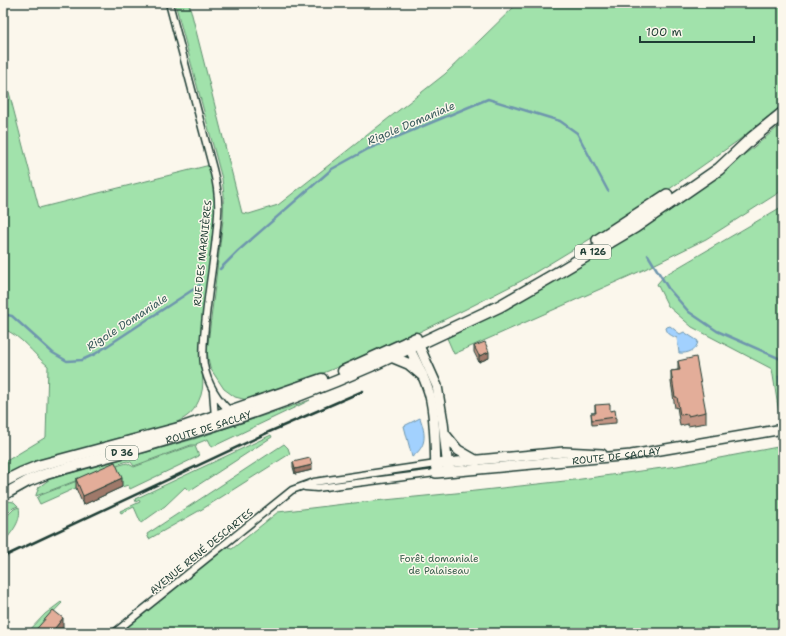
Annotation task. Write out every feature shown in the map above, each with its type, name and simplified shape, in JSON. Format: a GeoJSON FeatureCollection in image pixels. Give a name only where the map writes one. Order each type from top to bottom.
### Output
{"type":"FeatureCollection","features":[{"type":"Feature","properties":{"kind":"highway","name":"A 126"},"geometry":{"type":"LineString","coordinates":[[413,343],[490,303],[556,266],[629,221],[752,138],[783,113]]}},
{"type":"Feature","properties":{"kind":"main road","name":"ROUTE DE SACLAY"},"geometry":{"type":"LineString","coordinates":[[234,414],[283,402],[392,357],[413,343]]}},
{"type":"Feature","properties":{"kind":"main road","name":"ROUTE DE SACLAY"},"geometry":{"type":"LineString","coordinates":[[3,495],[28,481],[58,470],[164,441],[413,343]]}},
{"type":"Feature","properties":{"kind":"main road"},"geometry":{"type":"LineString","coordinates":[[413,343],[432,404],[436,444],[436,469]]}},
{"type":"Feature","properties":{"kind":"main road"},"geometry":{"type":"LineString","coordinates":[[413,343],[437,386],[445,434],[448,467],[477,461],[564,452],[631,455]]}},
{"type":"Feature","properties":{"kind":"main road"},"geometry":{"type":"LineString","coordinates":[[392,357],[409,364],[422,375]]}},
{"type":"Feature","properties":{"kind":"main road","name":"ROUTE DE SACLAY"},"geometry":{"type":"LineString","coordinates":[[3,482],[21,472],[45,464],[186,426],[216,420]]}},
{"type":"Feature","properties":{"kind":"main road","name":"ROUTE DE SACLAY"},"geometry":{"type":"LineString","coordinates":[[436,469],[631,455],[783,429]]}},
{"type":"Feature","properties":{"kind":"main road"},"geometry":{"type":"LineString","coordinates":[[445,434],[458,450],[477,461]]}},
{"type":"Feature","properties":{"kind":"street","name":"RUE DES MARNIÈRES"},"geometry":{"type":"LineString","coordinates":[[169,3],[218,190],[218,223],[207,305],[203,351],[204,365],[213,390],[223,405],[234,414]]}},
{"type":"Feature","properties":{"kind":"street","name":"RUE DES MARNIÈRES"},"geometry":{"type":"LineString","coordinates":[[213,390],[216,420]]}},
{"type":"Feature","properties":{"kind":"street","name":"AVENUE RENÉ DESCARTES"},"geometry":{"type":"LineString","coordinates":[[114,633],[184,578],[230,539],[281,500],[284,495],[301,487],[317,488],[436,469]]}},
{"type":"Feature","properties":{"kind":"green space"},"geometry":{"type":"Polygon","coordinates":[[[175,3],[189,3],[242,213],[249,214],[278,205],[445,74],[518,3],[783,3],[783,105],[739,140],[651,202],[521,281],[405,339],[309,379],[247,400],[235,397],[224,389],[210,368],[207,352],[223,220],[224,195],[222,179],[175,3]]]}},
{"type":"Feature","properties":{"kind":"green space"},"geometry":{"type":"Polygon","coordinates":[[[3,69],[39,208],[210,165],[215,194],[216,222],[200,346],[203,383],[199,401],[193,410],[183,419],[173,424],[3,477],[3,463],[46,437],[48,366],[21,340],[3,329],[3,69]]]}},
{"type":"Feature","properties":{"kind":"green space"},"geometry":{"type":"Polygon","coordinates":[[[783,123],[783,190],[706,239],[643,270],[454,354],[447,338],[510,307],[623,239],[749,151],[783,123]]]}},
{"type":"Feature","properties":{"kind":"green space"},"geometry":{"type":"Polygon","coordinates":[[[783,206],[783,425],[781,426],[772,369],[692,327],[668,306],[657,284],[665,275],[783,206]]]}},
{"type":"Feature","properties":{"kind":"green space"},"geometry":{"type":"Polygon","coordinates":[[[310,400],[212,447],[208,439],[196,444],[197,445],[191,445],[134,466],[131,462],[127,461],[36,496],[39,487],[50,479],[194,439],[310,400]]]}},
{"type":"Feature","properties":{"kind":"green space"},"geometry":{"type":"Polygon","coordinates":[[[271,435],[272,437],[189,491],[185,487],[165,506],[141,523],[134,507],[121,513],[120,511],[140,502],[139,500],[136,502],[135,499],[271,435]]]}},
{"type":"Feature","properties":{"kind":"green space"},"geometry":{"type":"Polygon","coordinates":[[[284,444],[288,448],[290,454],[204,508],[149,539],[147,534],[284,444]]]}},
{"type":"Feature","properties":{"kind":"green space"},"geometry":{"type":"Polygon","coordinates":[[[191,446],[195,446],[199,456],[130,489],[128,485],[122,487],[114,471],[40,504],[37,498],[41,495],[113,467],[127,463],[134,467],[191,446]]]}},
{"type":"Feature","properties":{"kind":"green space","name":"Forêt domaniale de Palaiseau"},"geometry":{"type":"Polygon","coordinates":[[[783,446],[783,633],[119,633],[224,547],[232,549],[278,512],[574,480],[677,466],[783,446]]]}},
{"type":"Feature","properties":{"kind":"green space"},"geometry":{"type":"Polygon","coordinates":[[[3,502],[14,502],[18,506],[13,508],[3,518],[3,502]]]}},
{"type":"Feature","properties":{"kind":"green space"},"geometry":{"type":"Polygon","coordinates":[[[19,507],[20,512],[18,522],[3,543],[3,520],[14,509],[19,507]]]}},
{"type":"Feature","properties":{"kind":"green space"},"geometry":{"type":"Polygon","coordinates":[[[61,602],[62,603],[33,633],[27,633],[45,614],[61,602]]]}},
{"type":"Feature","properties":{"kind":"water"},"geometry":{"type":"Polygon","coordinates":[[[670,326],[680,334],[684,332],[698,341],[696,347],[689,352],[679,353],[677,338],[667,332],[666,328],[670,326]]]}},
{"type":"Feature","properties":{"kind":"water"},"geometry":{"type":"Polygon","coordinates":[[[778,376],[783,377],[783,406],[778,376]]]}},
{"type":"Feature","properties":{"kind":"water"},"geometry":{"type":"Polygon","coordinates":[[[420,418],[424,440],[420,449],[412,457],[404,426],[420,418]]]}},
{"type":"Feature","properties":{"kind":"building"},"geometry":{"type":"Polygon","coordinates":[[[485,342],[489,352],[479,356],[474,346],[485,342]]]}},
{"type":"Feature","properties":{"kind":"building"},"geometry":{"type":"Polygon","coordinates":[[[696,357],[706,412],[688,416],[688,414],[680,415],[677,397],[675,397],[671,371],[680,370],[678,361],[696,357]]]}},
{"type":"Feature","properties":{"kind":"building"},"geometry":{"type":"Polygon","coordinates":[[[610,404],[610,411],[615,410],[616,417],[592,420],[591,413],[596,413],[595,405],[610,404]]]}},
{"type":"Feature","properties":{"kind":"building"},"geometry":{"type":"Polygon","coordinates":[[[310,458],[312,465],[295,469],[293,462],[310,458]]]}},
{"type":"Feature","properties":{"kind":"building"},"geometry":{"type":"Polygon","coordinates":[[[115,462],[122,478],[83,496],[76,479],[115,462]]]}},
{"type":"Feature","properties":{"kind":"building"},"geometry":{"type":"Polygon","coordinates":[[[53,610],[63,618],[51,633],[33,633],[53,610]]]}},
{"type":"Feature","properties":{"kind":"waterway","name":"Rigole Domaniale"},"geometry":{"type":"LineString","coordinates":[[220,269],[238,251],[332,169],[368,149],[488,99],[560,121],[577,133],[608,191]]}},
{"type":"Feature","properties":{"kind":"waterway"},"geometry":{"type":"LineString","coordinates":[[648,255],[668,288],[689,312],[717,331],[783,360]]}},
{"type":"Feature","properties":{"kind":"waterway","name":"Rigole Domaniale"},"geometry":{"type":"LineString","coordinates":[[3,314],[12,316],[53,353],[67,361],[82,360],[95,354],[200,285]]}},
{"type":"Feature","properties":{"kind":"railway"},"geometry":{"type":"LineString","coordinates":[[3,557],[269,432],[363,391]]}}]}
